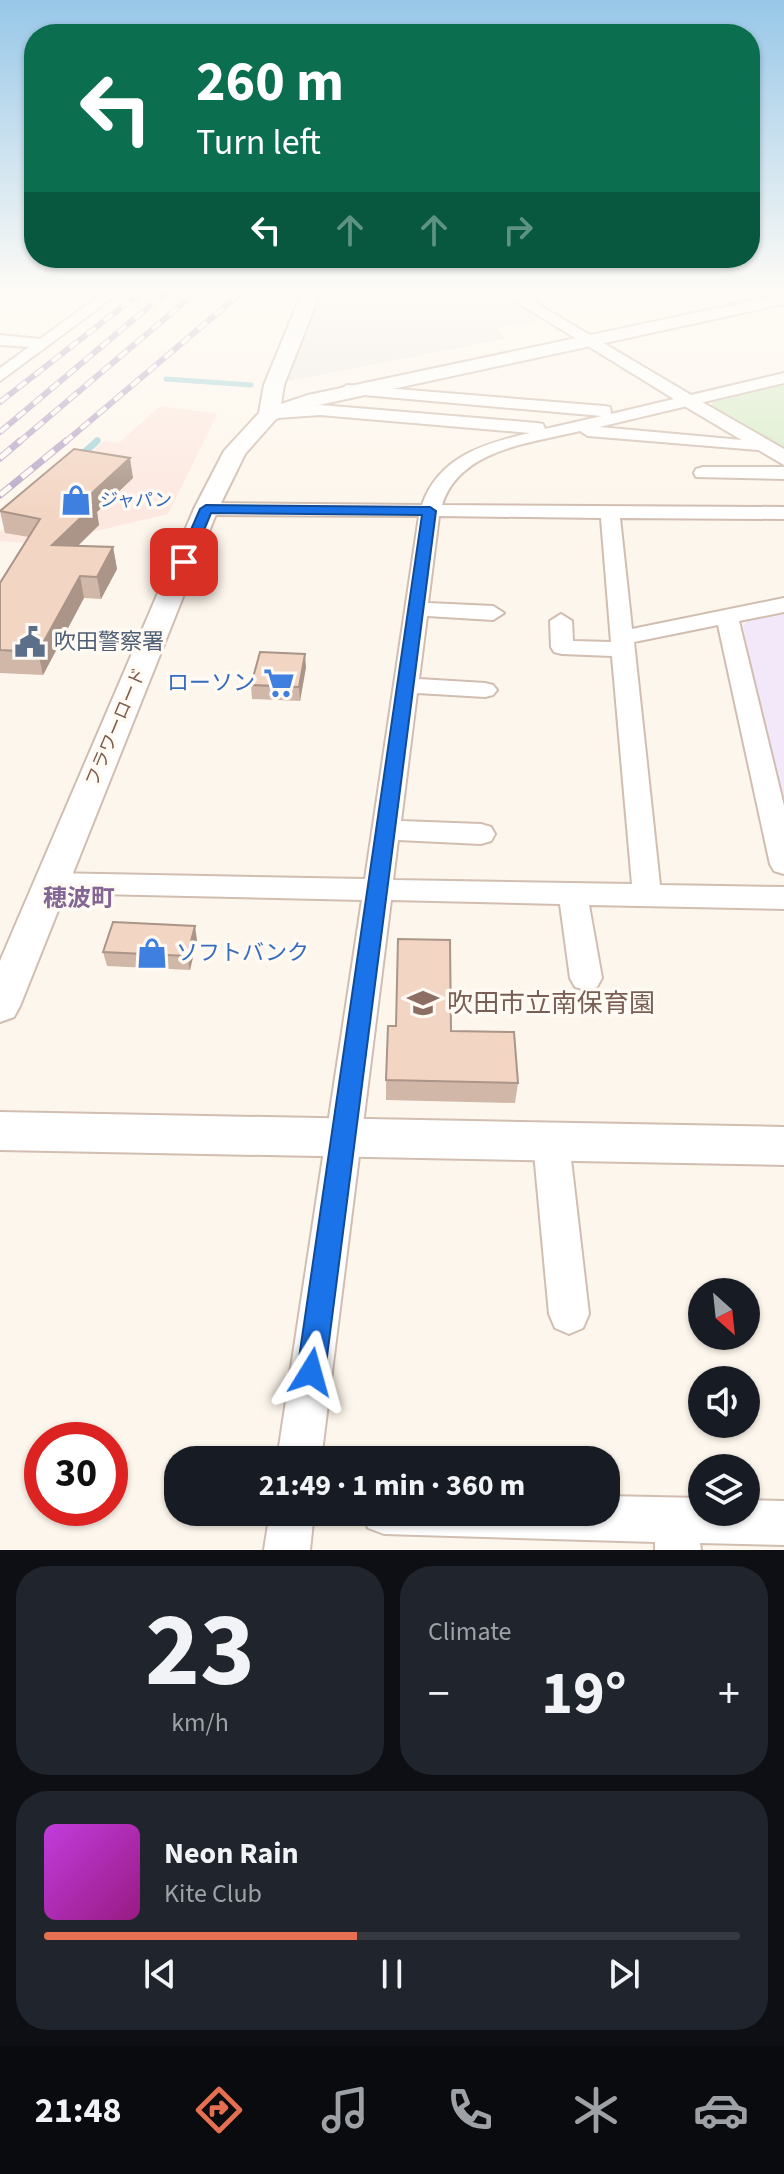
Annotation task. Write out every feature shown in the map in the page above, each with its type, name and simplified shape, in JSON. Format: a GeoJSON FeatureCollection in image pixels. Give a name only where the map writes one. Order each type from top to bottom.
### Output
{"type":"FeatureCollection","features":[{"type":"Feature","properties":{"kind":"street"},"geometry":{"type":"LineString","coordinates":[[282,365],[274,385],[269,415],[320,410],[564,429],[779,458]]}},
{"type":"Feature","properties":{"kind":"street","name":"フラワーロード"},"geometry":{"type":"LineString","coordinates":[[0,1006],[206,509],[235,451],[269,415],[347,390],[463,365]]}},
{"type":"Feature","properties":{"kind":"street"},"geometry":{"type":"LineString","coordinates":[[631,365],[779,458]]}},
{"type":"Feature","properties":{"kind":"street"},"geometry":{"type":"LineString","coordinates":[[301,1446],[416,609],[436,489],[454,468],[492,447],[784,378]]}},
{"type":"Feature","properties":{"kind":"street"},"geometry":{"type":"LineString","coordinates":[[347,390],[632,413]]}},
{"type":"Feature","properties":{"kind":"street"},"geometry":{"type":"LineString","coordinates":[[703,473],[779,458]]}},
{"type":"Feature","properties":{"kind":"street"},"geometry":{"type":"LineString","coordinates":[[206,509],[784,513]]}},
{"type":"Feature","properties":{"kind":"street"},"geometry":{"type":"LineString","coordinates":[[610,513],[647,896]]}},
{"type":"Feature","properties":{"kind":"street"},"geometry":{"type":"LineString","coordinates":[[561,621],[562,647],[624,643],[727,616],[784,605]]}},
{"type":"Feature","properties":{"kind":"street"},"geometry":{"type":"LineString","coordinates":[[416,609],[493,613]]}},
{"type":"Feature","properties":{"kind":"street"},"geometry":{"type":"LineString","coordinates":[[727,616],[784,864]]}},
{"type":"Feature","properties":{"kind":"street"},"geometry":{"type":"LineString","coordinates":[[406,685],[485,690]]}},
{"type":"Feature","properties":{"kind":"street"},"geometry":{"type":"LineString","coordinates":[[386,830],[481,834]]}},
{"type":"Feature","properties":{"kind":"street"},"geometry":{"type":"LineString","coordinates":[[51,883],[784,898]]}},
{"type":"Feature","properties":{"kind":"street"},"geometry":{"type":"LineString","coordinates":[[573,894],[586,978]]}},
{"type":"Feature","properties":{"kind":"street"},"geometry":{"type":"LineString","coordinates":[[0,1131],[784,1146]]}},
{"type":"Feature","properties":{"kind":"street"},"geometry":{"type":"LineString","coordinates":[[551,1142],[569,1314]]}},
{"type":"Feature","properties":{"kind":"street"},"geometry":{"type":"LineString","coordinates":[[562,1526],[676,1535],[784,1523]]}},
{"type":"Feature","properties":{"kind":"street"},"geometry":{"type":"LineString","coordinates":[[287,1550],[290,1526]]}},
{"type":"Feature","properties":{"kind":"shaded area"},"geometry":{"type":"Polygon","coordinates":[[[294,365],[369,365],[288,381],[294,365]]]}},
{"type":"Feature","properties":{"kind":"shaded area"},"geometry":{"type":"Polygon","coordinates":[[[160,406],[217,414],[168,514],[75,536],[66,546],[0,541],[0,532],[104,441],[119,443],[160,406]]]}},
{"type":"Feature","properties":{"kind":"shaded area"},"geometry":{"type":"Polygon","coordinates":[[[784,613],[784,828],[743,625],[747,621],[784,613]]]}},
{"type":"Feature","properties":{"kind":"green space"},"geometry":{"type":"Polygon","coordinates":[[[784,385],[784,447],[711,406],[713,402],[784,385]]]}},
{"type":"Feature","properties":{"kind":"building"},"geometry":{"type":"Polygon","coordinates":[[[74,449],[130,458],[82,502],[95,504],[52,545],[113,547],[97,577],[80,576],[38,652],[0,650],[0,583],[40,519],[0,511],[74,449]]]}},
{"type":"Feature","properties":{"kind":"building"},"geometry":{"type":"Polygon","coordinates":[[[260,652],[305,654],[299,687],[251,685],[260,652]]]}},
{"type":"Feature","properties":{"kind":"building"},"geometry":{"type":"Polygon","coordinates":[[[113,922],[195,926],[187,956],[103,952],[113,922]]]}},
{"type":"Feature","properties":{"kind":"building","name":"吹田市立南保育園"},"geometry":{"type":"Polygon","coordinates":[[[398,939],[450,940],[451,1031],[514,1032],[518,1083],[386,1080],[388,1026],[396,1026],[398,939]]]}},
{"type":"Feature","properties":{"kind":"waterway"},"geometry":{"type":"LineString","coordinates":[[166,379],[251,385]]}},
{"type":"Feature","properties":{"kind":"waterway"},"geometry":{"type":"LineString","coordinates":[[78,458],[97,441]]}},
{"type":"Feature","properties":{"kind":"railway"},"geometry":{"type":"LineString","coordinates":[[0,402],[47,365]]}},
{"type":"Feature","properties":{"kind":"railway"},"geometry":{"type":"LineString","coordinates":[[0,432],[79,365]]}},
{"type":"Feature","properties":{"kind":"railway"},"geometry":{"type":"LineString","coordinates":[[18,443],[110,365]]}},
{"type":"Feature","properties":{"kind":"railway"},"geometry":{"type":"LineString","coordinates":[[64,443],[156,365]]}},
{"type":"Feature","properties":{"kind":"railway"},"geometry":{"type":"LineString","coordinates":[[0,458],[20,441]]}},
{"type":"Feature","properties":{"kind":"railway"},"geometry":{"type":"LineString","coordinates":[[0,495],[66,441]]}},
{"type":"Feature","properties":{"kind":"place","name":"ジャパン"},"geometry":{"type":"Point","coordinates":[76,500]}},
{"type":"Feature","properties":{"kind":"place","name":"吹田警察署"},"geometry":{"type":"Point","coordinates":[30,642]}},
{"type":"Feature","properties":{"kind":"place","name":"ローソン"},"geometry":{"type":"Point","coordinates":[279,683]}},
{"type":"Feature","properties":{"kind":"place","name":"ソフトバンク"},"geometry":{"type":"Point","coordinates":[152,953]}},
{"type":"Feature","properties":{"kind":"place","name":"吹田市立南保育園"},"geometry":{"type":"Point","coordinates":[423,1003]}},
{"type":"Feature","properties":{"kind":"district","name":"穂波町"},"geometry":{"type":"Point","coordinates":[79,898]}},
{"type":"Feature","properties":{"kind":"route"},"geometry":{"type":"LineString","coordinates":[[184,562],[206,509],[430,511],[311,1372]]}}]}
